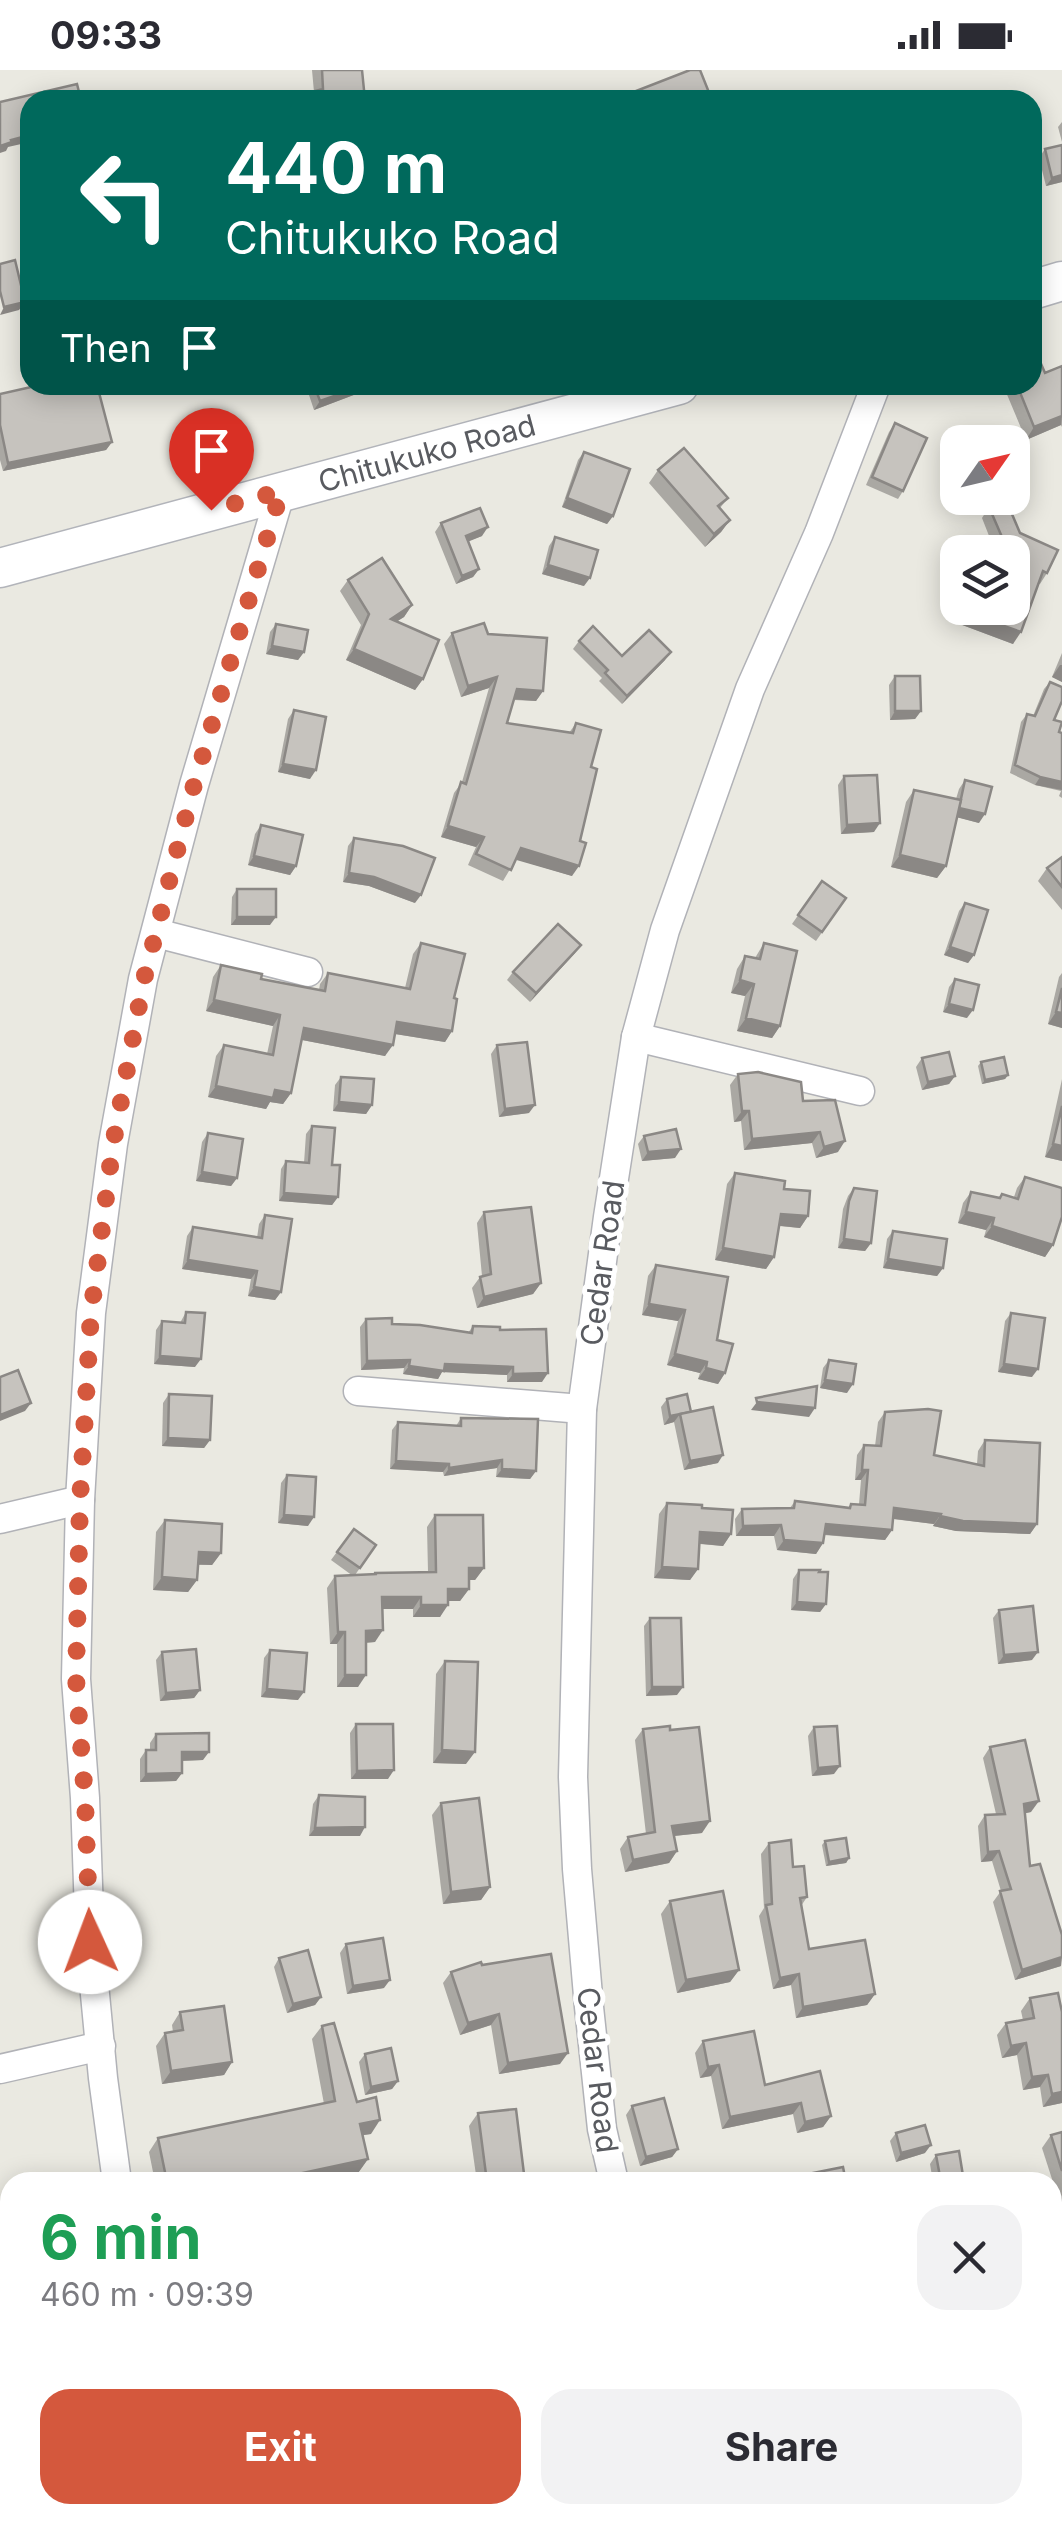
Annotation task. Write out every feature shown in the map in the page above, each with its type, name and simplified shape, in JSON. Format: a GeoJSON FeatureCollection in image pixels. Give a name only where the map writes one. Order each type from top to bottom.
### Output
{"type":"FeatureCollection","features":[{"type":"Feature","properties":{"kind":"street","name":"Chitukuko Road"},"geometry":{"type":"LineString","coordinates":[[0,568],[641,395]]}},
{"type":"Feature","properties":{"kind":"street","name":"Cedar Road"},"geometry":{"type":"LineString","coordinates":[[612,2172],[602,2128],[588,2007],[573,1777],[582,1409],[636,1037],[666,930],[750,689],[818,534],[872,395]]}},
{"type":"Feature","properties":{"kind":"street"},"geometry":{"type":"LineString","coordinates":[[116,2172],[90,1942],[76,1678],[80,1500],[91,1313],[113,1144],[144,979],[194,785],[281,491]]}},
{"type":"Feature","properties":{"kind":"street"},"geometry":{"type":"LineString","coordinates":[[156,933],[308,972]]}},
{"type":"Feature","properties":{"kind":"street"},"geometry":{"type":"LineString","coordinates":[[636,1037],[860,1091]]}},
{"type":"Feature","properties":{"kind":"street"},"geometry":{"type":"LineString","coordinates":[[358,1391],[582,1409]]}},
{"type":"Feature","properties":{"kind":"street"},"geometry":{"type":"LineString","coordinates":[[0,1520],[80,1500]]}},
{"type":"Feature","properties":{"kind":"street"},"geometry":{"type":"LineString","coordinates":[[0,2069],[102,2046]]}},
{"type":"Feature","properties":{"kind":"building"},"geometry":{"type":"Polygon","coordinates":[[[322,70],[362,70],[364,90],[319,90],[323,89],[322,70]]]}},
{"type":"Feature","properties":{"kind":"building"},"geometry":{"type":"Polygon","coordinates":[[[690,70],[700,70],[708,90],[639,90],[690,70]]]}},
{"type":"Feature","properties":{"kind":"building"},"geometry":{"type":"Polygon","coordinates":[[[77,84],[78,90],[51,90],[77,84]]]}},
{"type":"Feature","properties":{"kind":"building"},"geometry":{"type":"Polygon","coordinates":[[[20,97],[20,138],[0,146],[0,102],[20,97]]]}},
{"type":"Feature","properties":{"kind":"building"},"geometry":{"type":"Polygon","coordinates":[[[1062,145],[1062,175],[1052,178],[1045,149],[1062,145]]]}},
{"type":"Feature","properties":{"kind":"building"},"geometry":{"type":"Polygon","coordinates":[[[15,260],[20,303],[4,307],[0,264],[15,260]]]}},
{"type":"Feature","properties":{"kind":"building"},"geometry":{"type":"Polygon","coordinates":[[[1042,366],[1045,373],[1062,366],[1062,416],[1034,427],[1021,395],[1042,395],[1042,366]]]}},
{"type":"Feature","properties":{"kind":"building"},"geometry":{"type":"Polygon","coordinates":[[[20,390],[20,395],[100,395],[112,442],[8,463],[0,425],[0,394],[20,390]]]}},
{"type":"Feature","properties":{"kind":"building"},"geometry":{"type":"Polygon","coordinates":[[[895,423],[927,438],[903,491],[872,477],[895,423]]]}},
{"type":"Feature","properties":{"kind":"building"},"geometry":{"type":"Polygon","coordinates":[[[684,448],[728,498],[718,506],[730,520],[714,534],[658,470],[684,448]]]}},
{"type":"Feature","properties":{"kind":"building"},"geometry":{"type":"Polygon","coordinates":[[[584,452],[630,469],[613,516],[567,498],[584,452]]]}},
{"type":"Feature","properties":{"kind":"building"},"geometry":{"type":"Polygon","coordinates":[[[480,508],[488,527],[466,536],[479,569],[462,576],[441,523],[480,508]]]}},
{"type":"Feature","properties":{"kind":"building"},"geometry":{"type":"Polygon","coordinates":[[[992,515],[1012,515],[1024,535],[1001,535],[992,515]]]}},
{"type":"Feature","properties":{"kind":"building"},"geometry":{"type":"Polygon","coordinates":[[[555,537],[598,550],[590,578],[548,565],[555,537]]]}},
{"type":"Feature","properties":{"kind":"building"},"geometry":{"type":"Polygon","coordinates":[[[1030,537],[1058,550],[1047,573],[1043,571],[1030,607],[1030,537]]]}},
{"type":"Feature","properties":{"kind":"building"},"geometry":{"type":"Polygon","coordinates":[[[382,558],[412,605],[391,619],[439,640],[423,679],[354,649],[369,614],[348,580],[382,558]]]}},
{"type":"Feature","properties":{"kind":"building"},"geometry":{"type":"Polygon","coordinates":[[[484,623],[488,634],[547,638],[543,691],[517,689],[507,723],[573,733],[576,723],[601,730],[591,767],[597,769],[580,841],[586,843],[579,866],[521,848],[511,870],[476,854],[484,837],[448,826],[461,782],[466,784],[497,677],[468,686],[452,633],[484,623]]]}},
{"type":"Feature","properties":{"kind":"building"},"geometry":{"type":"Polygon","coordinates":[[[276,624],[308,630],[304,652],[272,646],[276,624]]]}},
{"type":"Feature","properties":{"kind":"building"},"geometry":{"type":"Polygon","coordinates":[[[1001,625],[1024,625],[1021,632],[1001,625]]]}},
{"type":"Feature","properties":{"kind":"building"},"geometry":{"type":"Polygon","coordinates":[[[593,626],[622,656],[649,630],[671,652],[627,696],[579,641],[593,626]]]}},
{"type":"Feature","properties":{"kind":"building"},"geometry":{"type":"Polygon","coordinates":[[[895,676],[920,676],[921,711],[895,711],[895,676]]]}},
{"type":"Feature","properties":{"kind":"building"},"geometry":{"type":"Polygon","coordinates":[[[1050,682],[1062,687],[1062,701],[1054,720],[1062,722],[1062,782],[1015,765],[1027,714],[1035,716],[1050,682]]]}},
{"type":"Feature","properties":{"kind":"building"},"geometry":{"type":"Polygon","coordinates":[[[294,710],[326,717],[316,770],[283,764],[294,710]]]}},
{"type":"Feature","properties":{"kind":"building"},"geometry":{"type":"Polygon","coordinates":[[[877,775],[880,823],[847,825],[844,776],[877,775]]]}},
{"type":"Feature","properties":{"kind":"building"},"geometry":{"type":"Polygon","coordinates":[[[965,780],[992,787],[985,814],[959,808],[965,780]]]}},
{"type":"Feature","properties":{"kind":"building"},"geometry":{"type":"Polygon","coordinates":[[[914,790],[961,800],[946,866],[900,855],[914,790]]]}},
{"type":"Feature","properties":{"kind":"building"},"geometry":{"type":"Polygon","coordinates":[[[261,825],[303,835],[296,866],[254,856],[261,825]]]}},
{"type":"Feature","properties":{"kind":"building"},"geometry":{"type":"Polygon","coordinates":[[[354,838],[403,846],[435,858],[421,895],[374,877],[349,873],[354,838]]]}},
{"type":"Feature","properties":{"kind":"building"},"geometry":{"type":"Polygon","coordinates":[[[1062,857],[1062,887],[1047,868],[1062,857]]]}},
{"type":"Feature","properties":{"kind":"building"},"geometry":{"type":"Polygon","coordinates":[[[822,881],[846,898],[822,932],[798,915],[822,881]]]}},
{"type":"Feature","properties":{"kind":"building"},"geometry":{"type":"Polygon","coordinates":[[[237,889],[276,889],[276,917],[237,917],[237,889]]]}},
{"type":"Feature","properties":{"kind":"building"},"geometry":{"type":"Polygon","coordinates":[[[965,903],[988,910],[974,955],[950,947],[965,903]]]}},
{"type":"Feature","properties":{"kind":"building"},"geometry":{"type":"Polygon","coordinates":[[[558,924],[581,945],[536,993],[513,972],[558,924]]]}},
{"type":"Feature","properties":{"kind":"building"},"geometry":{"type":"Polygon","coordinates":[[[421,943],[465,954],[454,998],[457,999],[452,1031],[397,1022],[393,1045],[304,1028],[291,1093],[275,1090],[273,1098],[216,1086],[224,1045],[273,1055],[280,1015],[214,1000],[221,965],[262,974],[261,979],[325,991],[328,973],[410,989],[421,943]]]}},
{"type":"Feature","properties":{"kind":"building"},"geometry":{"type":"Polygon","coordinates":[[[764,943],[797,951],[780,1026],[746,1018],[754,984],[740,980],[745,956],[760,959],[764,943]]]}},
{"type":"Feature","properties":{"kind":"building"},"geometry":{"type":"Polygon","coordinates":[[[955,979],[979,985],[973,1010],[949,1004],[955,979]]]}},
{"type":"Feature","properties":{"kind":"building"},"geometry":{"type":"Polygon","coordinates":[[[1062,988],[1062,1013],[1056,1012],[1062,988]]]}},
{"type":"Feature","properties":{"kind":"building"},"geometry":{"type":"Polygon","coordinates":[[[527,1042],[535,1105],[505,1109],[497,1045],[527,1042]]]}},
{"type":"Feature","properties":{"kind":"building"},"geometry":{"type":"Polygon","coordinates":[[[949,1052],[955,1076],[928,1082],[922,1058],[949,1052]]]}},
{"type":"Feature","properties":{"kind":"building"},"geometry":{"type":"Polygon","coordinates":[[[1004,1057],[1008,1075],[985,1080],[981,1062],[1004,1057]]]}},
{"type":"Feature","properties":{"kind":"building"},"geometry":{"type":"Polygon","coordinates":[[[758,1072],[801,1082],[803,1101],[835,1100],[845,1141],[824,1147],[820,1132],[752,1139],[749,1111],[742,1111],[738,1074],[758,1072]]]}},
{"type":"Feature","properties":{"kind":"building"},"geometry":{"type":"Polygon","coordinates":[[[341,1077],[374,1079],[372,1105],[339,1102],[341,1077]]]}},
{"type":"Feature","properties":{"kind":"building"},"geometry":{"type":"Polygon","coordinates":[[[1062,1106],[1062,1146],[1053,1144],[1062,1106]]]}},
{"type":"Feature","properties":{"kind":"building"},"geometry":{"type":"Polygon","coordinates":[[[312,1126],[335,1128],[332,1165],[340,1165],[338,1197],[284,1193],[286,1161],[309,1163],[312,1126]]]}},
{"type":"Feature","properties":{"kind":"building"},"geometry":{"type":"Polygon","coordinates":[[[676,1129],[681,1149],[648,1152],[644,1136],[676,1129]]]}},
{"type":"Feature","properties":{"kind":"building"},"geometry":{"type":"Polygon","coordinates":[[[208,1133],[243,1139],[237,1178],[202,1172],[208,1133]]]}},
{"type":"Feature","properties":{"kind":"building"},"geometry":{"type":"Polygon","coordinates":[[[735,1173],[785,1181],[784,1189],[810,1191],[808,1216],[781,1214],[774,1257],[723,1248],[735,1173]]]}},
{"type":"Feature","properties":{"kind":"building"},"geometry":{"type":"Polygon","coordinates":[[[1025,1177],[1062,1188],[1062,1217],[1053,1245],[992,1226],[994,1218],[966,1212],[971,1192],[1018,1199],[1025,1177]]]}},
{"type":"Feature","properties":{"kind":"building"},"geometry":{"type":"Polygon","coordinates":[[[854,1188],[877,1191],[871,1243],[844,1239],[854,1188]]]}},
{"type":"Feature","properties":{"kind":"building"},"geometry":{"type":"Polygon","coordinates":[[[531,1207],[541,1283],[484,1297],[480,1277],[491,1274],[484,1212],[531,1207]]]}},
{"type":"Feature","properties":{"kind":"building"},"geometry":{"type":"Polygon","coordinates":[[[265,1215],[292,1219],[281,1292],[254,1287],[257,1271],[188,1260],[193,1227],[262,1238],[265,1215]]]}},
{"type":"Feature","properties":{"kind":"building"},"geometry":{"type":"Polygon","coordinates":[[[893,1231],[947,1239],[943,1268],[888,1259],[893,1231]]]}},
{"type":"Feature","properties":{"kind":"building"},"geometry":{"type":"Polygon","coordinates":[[[656,1265],[728,1277],[717,1340],[733,1344],[725,1373],[706,1368],[707,1362],[675,1354],[685,1310],[649,1304],[656,1265]]]}},
{"type":"Feature","properties":{"kind":"building"},"geometry":{"type":"Polygon","coordinates":[[[186,1312],[205,1313],[201,1359],[160,1356],[162,1321],[185,1323],[186,1312]]]}},
{"type":"Feature","properties":{"kind":"building"},"geometry":{"type":"Polygon","coordinates":[[[1011,1313],[1045,1318],[1038,1369],[1004,1364],[1011,1313]]]}},
{"type":"Feature","properties":{"kind":"building"},"geometry":{"type":"Polygon","coordinates":[[[392,1318],[392,1324],[472,1333],[473,1326],[546,1329],[548,1373],[513,1374],[513,1367],[445,1364],[444,1371],[409,1366],[410,1360],[367,1361],[366,1319],[392,1318]]]}},
{"type":"Feature","properties":{"kind":"building"},"geometry":{"type":"Polygon","coordinates":[[[829,1360],[856,1364],[853,1384],[825,1380],[829,1360]]]}},
{"type":"Feature","properties":{"kind":"building"},"geometry":{"type":"Polygon","coordinates":[[[18,1370],[31,1403],[0,1415],[0,1377],[18,1370]]]}},
{"type":"Feature","properties":{"kind":"building"},"geometry":{"type":"Polygon","coordinates":[[[817,1386],[815,1408],[757,1402],[756,1398],[817,1386]]]}},
{"type":"Feature","properties":{"kind":"building"},"geometry":{"type":"Polygon","coordinates":[[[169,1394],[212,1396],[210,1440],[168,1438],[169,1394]]]}},
{"type":"Feature","properties":{"kind":"building"},"geometry":{"type":"Polygon","coordinates":[[[687,1394],[691,1412],[670,1416],[667,1399],[687,1394]]]}},
{"type":"Feature","properties":{"kind":"building"},"geometry":{"type":"Polygon","coordinates":[[[713,1407],[723,1455],[690,1461],[680,1414],[713,1407]]]}},
{"type":"Feature","properties":{"kind":"building"},"geometry":{"type":"Polygon","coordinates":[[[941,1411],[934,1455],[984,1466],[985,1440],[1040,1443],[1037,1524],[963,1521],[894,1508],[892,1530],[826,1524],[823,1543],[784,1540],[781,1525],[743,1526],[742,1509],[794,1508],[795,1501],[850,1508],[851,1504],[865,1505],[868,1470],[862,1470],[864,1445],[881,1446],[885,1412],[941,1411]]]}},
{"type":"Feature","properties":{"kind":"building"},"geometry":{"type":"Polygon","coordinates":[[[461,1418],[538,1419],[536,1471],[502,1469],[502,1460],[449,1468],[449,1464],[396,1461],[398,1422],[461,1426],[461,1418]]]}},
{"type":"Feature","properties":{"kind":"building"},"geometry":{"type":"Polygon","coordinates":[[[287,1475],[316,1477],[314,1517],[284,1515],[287,1475]]]}},
{"type":"Feature","properties":{"kind":"building"},"geometry":{"type":"Polygon","coordinates":[[[667,1503],[733,1510],[731,1534],[700,1532],[698,1569],[662,1567],[667,1503]]]}},
{"type":"Feature","properties":{"kind":"building"},"geometry":{"type":"Polygon","coordinates":[[[435,1515],[483,1515],[484,1568],[469,1568],[469,1589],[448,1589],[448,1605],[421,1605],[421,1597],[382,1597],[383,1630],[366,1631],[366,1675],[345,1675],[345,1632],[338,1632],[335,1576],[436,1572],[435,1515]]]}},
{"type":"Feature","properties":{"kind":"building"},"geometry":{"type":"Polygon","coordinates":[[[165,1520],[222,1524],[221,1553],[199,1552],[197,1580],[162,1577],[165,1520]]]}},
{"type":"Feature","properties":{"kind":"building"},"geometry":{"type":"Polygon","coordinates":[[[354,1529],[376,1545],[360,1568],[337,1552],[354,1529]]]}},
{"type":"Feature","properties":{"kind":"building"},"geometry":{"type":"Polygon","coordinates":[[[799,1570],[828,1572],[826,1604],[797,1602],[799,1570]]]}},
{"type":"Feature","properties":{"kind":"building"},"geometry":{"type":"Polygon","coordinates":[[[1033,1606],[1038,1652],[1004,1655],[999,1610],[1033,1606]]]}},
{"type":"Feature","properties":{"kind":"building"},"geometry":{"type":"Polygon","coordinates":[[[650,1618],[681,1618],[683,1687],[652,1687],[650,1618]]]}},
{"type":"Feature","properties":{"kind":"building"},"geometry":{"type":"Polygon","coordinates":[[[196,1649],[200,1690],[166,1693],[162,1652],[196,1649]]]}},
{"type":"Feature","properties":{"kind":"building"},"geometry":{"type":"Polygon","coordinates":[[[270,1650],[307,1653],[304,1692],[267,1689],[270,1650]]]}},
{"type":"Feature","properties":{"kind":"building"},"geometry":{"type":"Polygon","coordinates":[[[445,1661],[478,1662],[475,1752],[442,1750],[445,1661]]]}},
{"type":"Feature","properties":{"kind":"building"},"geometry":{"type":"Polygon","coordinates":[[[356,1724],[393,1724],[394,1770],[357,1771],[356,1724]]]}},
{"type":"Feature","properties":{"kind":"building"},"geometry":{"type":"Polygon","coordinates":[[[670,1726],[670,1730],[699,1727],[710,1821],[672,1826],[677,1851],[633,1860],[628,1837],[655,1832],[643,1729],[670,1726]]]}},
{"type":"Feature","properties":{"kind":"building"},"geometry":{"type":"Polygon","coordinates":[[[837,1726],[840,1766],[818,1768],[814,1727],[837,1726]]]}},
{"type":"Feature","properties":{"kind":"building"},"geometry":{"type":"Polygon","coordinates":[[[209,1733],[209,1752],[182,1752],[182,1773],[146,1774],[146,1750],[156,1750],[156,1734],[209,1733]]]}},
{"type":"Feature","properties":{"kind":"building"},"geometry":{"type":"Polygon","coordinates":[[[1025,1740],[1039,1801],[1024,1804],[1030,1866],[1040,1864],[1062,1935],[1062,1957],[1022,1970],[1000,1891],[1011,1889],[999,1851],[988,1852],[985,1815],[1005,1814],[990,1747],[1025,1740]]]}},
{"type":"Feature","properties":{"kind":"building"},"geometry":{"type":"Polygon","coordinates":[[[319,1795],[365,1797],[365,1827],[315,1828],[319,1795]]]}},
{"type":"Feature","properties":{"kind":"building"},"geometry":{"type":"Polygon","coordinates":[[[479,1798],[490,1887],[451,1892],[441,1803],[479,1798]]]}},
{"type":"Feature","properties":{"kind":"building"},"geometry":{"type":"Polygon","coordinates":[[[846,1838],[849,1858],[829,1862],[825,1841],[846,1838]]]}},
{"type":"Feature","properties":{"kind":"building"},"geometry":{"type":"Polygon","coordinates":[[[791,1840],[793,1867],[804,1866],[807,1897],[800,1898],[809,1949],[865,1940],[875,1994],[803,2007],[799,1974],[780,1978],[766,1905],[772,1904],[769,1843],[791,1840]]]}},
{"type":"Feature","properties":{"kind":"building"},"geometry":{"type":"Polygon","coordinates":[[[723,1891],[739,1970],[686,1980],[670,1901],[723,1891]]]}},
{"type":"Feature","properties":{"kind":"building"},"geometry":{"type":"Polygon","coordinates":[[[383,1938],[390,1980],[353,1986],[346,1944],[383,1938]]]}},
{"type":"Feature","properties":{"kind":"building"},"geometry":{"type":"Polygon","coordinates":[[[308,1950],[321,1997],[293,2004],[279,1958],[308,1950]]]}},
{"type":"Feature","properties":{"kind":"building"},"geometry":{"type":"Polygon","coordinates":[[[551,1954],[568,2053],[508,2063],[499,2014],[468,2023],[451,1972],[481,1962],[482,1965],[551,1954]]]}},
{"type":"Feature","properties":{"kind":"building"},"geometry":{"type":"Polygon","coordinates":[[[1058,1993],[1062,2012],[1062,2092],[1052,2094],[1048,2075],[1032,2077],[1026,2043],[1011,2046],[1006,2023],[1034,2018],[1030,1998],[1058,1993]]]}},
{"type":"Feature","properties":{"kind":"building"},"geometry":{"type":"Polygon","coordinates":[[[224,2006],[232,2062],[171,2071],[165,2033],[183,2030],[180,2012],[224,2006]]]}},
{"type":"Feature","properties":{"kind":"building"},"geometry":{"type":"Polygon","coordinates":[[[334,2023],[357,2102],[376,2097],[380,2120],[360,2124],[368,2159],[308,2172],[165,2172],[158,2138],[335,2101],[322,2026],[334,2023]]]}},
{"type":"Feature","properties":{"kind":"building"},"geometry":{"type":"Polygon","coordinates":[[[754,2031],[765,2085],[820,2071],[831,2116],[805,2122],[801,2103],[730,2117],[719,2065],[708,2067],[703,2041],[754,2031]]]}},
{"type":"Feature","properties":{"kind":"building"},"geometry":{"type":"Polygon","coordinates":[[[391,2048],[398,2081],[371,2087],[365,2054],[391,2048]]]}},
{"type":"Feature","properties":{"kind":"building"},"geometry":{"type":"Polygon","coordinates":[[[664,2098],[678,2149],[646,2157],[632,2106],[664,2098]]]}},
{"type":"Feature","properties":{"kind":"building"},"geometry":{"type":"Polygon","coordinates":[[[516,2109],[524,2172],[486,2172],[478,2113],[516,2109]]]}},
{"type":"Feature","properties":{"kind":"building"},"geometry":{"type":"Polygon","coordinates":[[[925,2125],[931,2145],[901,2153],[896,2133],[925,2125]]]}},
{"type":"Feature","properties":{"kind":"building"},"geometry":{"type":"Polygon","coordinates":[[[1062,2132],[1062,2171],[1051,2135],[1062,2132]]]}},
{"type":"Feature","properties":{"kind":"building"},"geometry":{"type":"Polygon","coordinates":[[[959,2151],[962,2172],[939,2172],[936,2155],[959,2151]]]}},
{"type":"Feature","properties":{"kind":"building"},"geometry":{"type":"Polygon","coordinates":[[[843,2167],[844,2172],[818,2172],[843,2167]]]}},
{"type":"Feature","properties":{"kind":"route"},"geometry":{"type":"LineString","coordinates":[[90,1942],[76,1678],[80,1500],[91,1313],[113,1144],[144,979],[194,785],[281,491],[211,510]]}}]}
